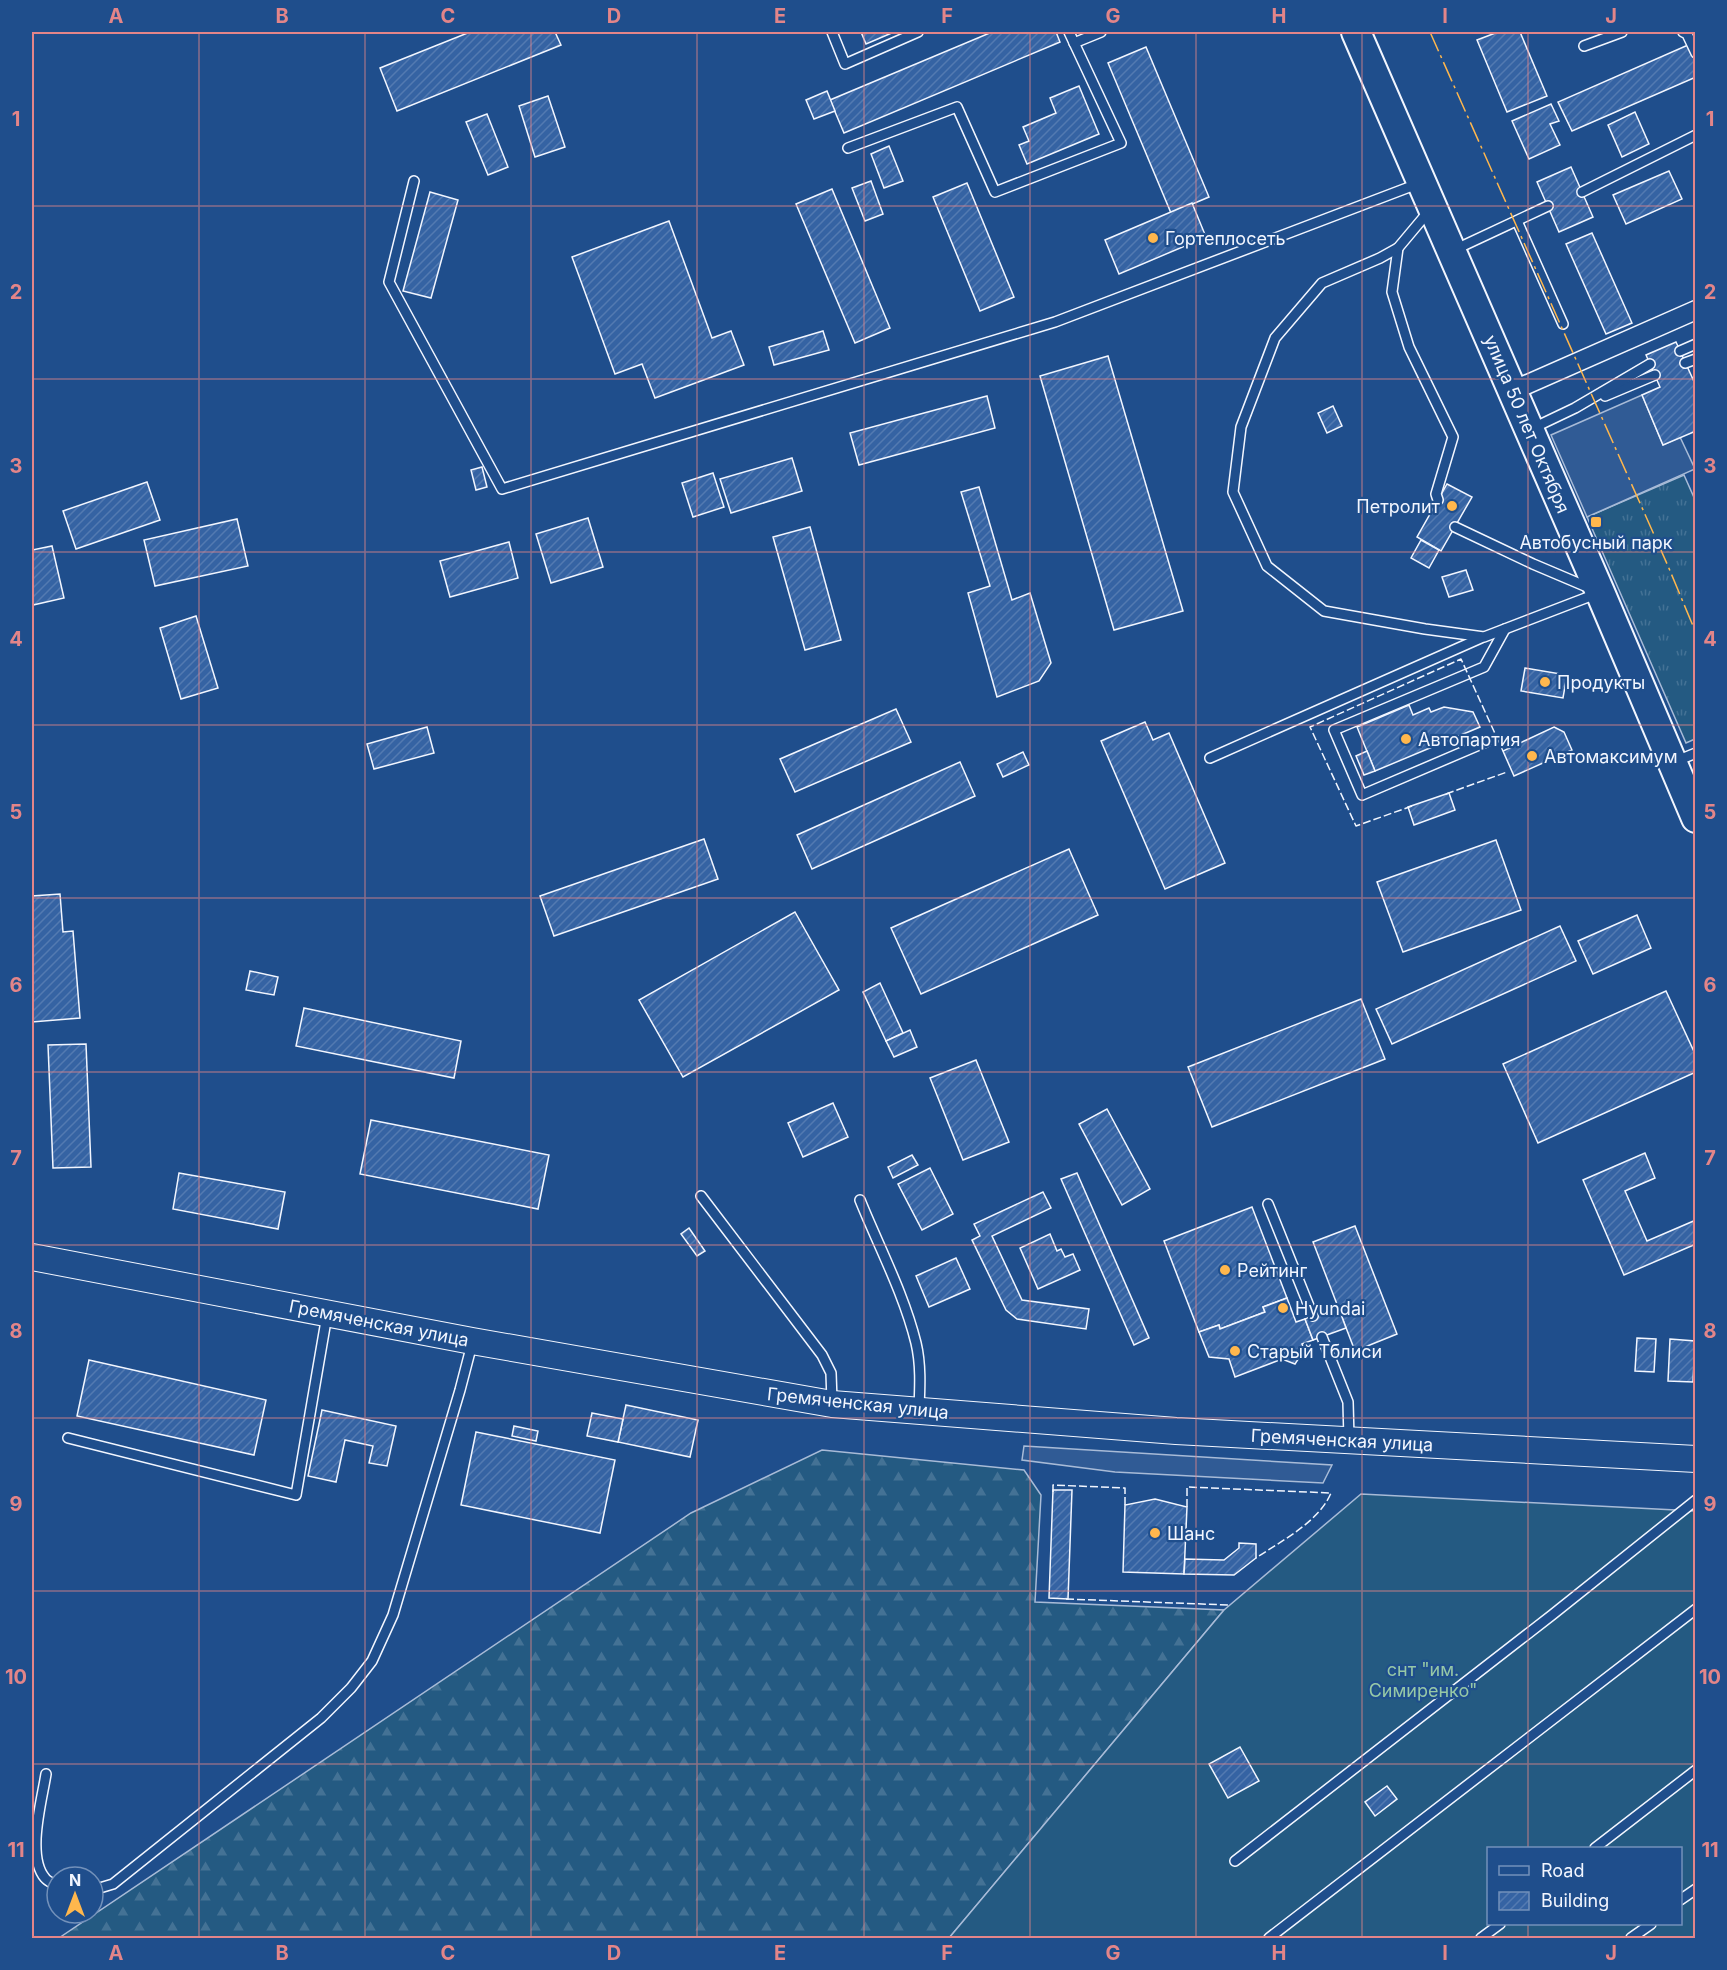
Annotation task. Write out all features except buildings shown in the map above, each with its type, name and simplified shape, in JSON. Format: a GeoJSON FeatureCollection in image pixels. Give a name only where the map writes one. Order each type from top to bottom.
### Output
{"type":"FeatureCollection","features":[{"type":"Feature","properties":{"kind":"main road","name":"улица 50 лет Октября"},"geometry":{"type":"LineString","coordinates":[[1356,32],[1600,592],[1684,758],[1695,818]]}},
{"type":"Feature","properties":{"kind":"main road","name":"Гремяченская улица"},"geometry":{"type":"LineString","coordinates":[[32,1257],[472,1341],[832,1404],[1176,1431],[1695,1459]]}},
{"type":"Feature","properties":{"kind":"street"},"geometry":{"type":"LineString","coordinates":[[1512,391],[1695,310]]}},
{"type":"Feature","properties":{"kind":"lane"},"geometry":{"type":"LineString","coordinates":[[832,32],[845,64],[918,32]]}},
{"type":"Feature","properties":{"kind":"lane"},"geometry":{"type":"LineString","coordinates":[[848,148],[957,107],[995,192],[1121,143],[1069,32]]}},
{"type":"Feature","properties":{"kind":"lane"},"geometry":{"type":"LineString","coordinates":[[1074,43],[1101,32]]}},
{"type":"Feature","properties":{"kind":"lane"},"geometry":{"type":"LineString","coordinates":[[1584,46],[1622,32]]}},
{"type":"Feature","properties":{"kind":"lane"},"geometry":{"type":"LineString","coordinates":[[1683,32],[1687,34],[1695,54]]}},
{"type":"Feature","properties":{"kind":"lane"},"geometry":{"type":"LineString","coordinates":[[1582,192],[1695,135]]}},
{"type":"Feature","properties":{"kind":"lane"},"geometry":{"type":"LineString","coordinates":[[414,181],[389,282],[502,489],[1055,322],[1427,194]]}},
{"type":"Feature","properties":{"kind":"lane"},"geometry":{"type":"LineString","coordinates":[[1427,194],[1398,248],[1392,292],[1409,347],[1453,437],[1436,494],[1438,500]]}},
{"type":"Feature","properties":{"kind":"lane"},"geometry":{"type":"LineString","coordinates":[[1452,251],[1548,206]]}},
{"type":"Feature","properties":{"kind":"lane"},"geometry":{"type":"LineString","coordinates":[[1517,221],[1563,324]]}},
{"type":"Feature","properties":{"kind":"lane"},"geometry":{"type":"LineString","coordinates":[[1398,248],[1322,283],[1275,338],[1241,427],[1233,492],[1267,566],[1324,610],[1425,630],[1484,637]]}},
{"type":"Feature","properties":{"kind":"lane"},"geometry":{"type":"LineString","coordinates":[[1680,351],[1695,344]]}},
{"type":"Feature","properties":{"kind":"lane"},"geometry":{"type":"LineString","coordinates":[[1685,363],[1695,359]]}},
{"type":"Feature","properties":{"kind":"lane"},"geometry":{"type":"LineString","coordinates":[[1575,408],[1650,364]]}},
{"type":"Feature","properties":{"kind":"lane"},"geometry":{"type":"LineString","coordinates":[[1529,430],[1655,375]]}},
{"type":"Feature","properties":{"kind":"lane"},"geometry":{"type":"LineString","coordinates":[[1455,527],[1533,564],[1600,592]]}},
{"type":"Feature","properties":{"kind":"lane"},"geometry":{"type":"LineString","coordinates":[[1210,758],[1484,637],[1600,592]]}},
{"type":"Feature","properties":{"kind":"lane"},"geometry":{"type":"LineString","coordinates":[[1486,742],[1362,795],[1334,730],[1484,667],[1505,629]]}},
{"type":"Feature","properties":{"kind":"lane"},"geometry":{"type":"LineString","coordinates":[[701,1196],[822,1355],[831,1373],[832,1404]]}},
{"type":"Feature","properties":{"kind":"lane"},"geometry":{"type":"LineString","coordinates":[[860,1200],[906,1311],[916,1344],[921,1379],[919,1410]]}},
{"type":"Feature","properties":{"kind":"lane"},"geometry":{"type":"LineString","coordinates":[[1269,1204],[1313,1316]]}},
{"type":"Feature","properties":{"kind":"lane"},"geometry":{"type":"LineString","coordinates":[[68,1438],[296,1495],[328,1314]]}},
{"type":"Feature","properties":{"kind":"lane"},"geometry":{"type":"LineString","coordinates":[[1322,1337],[1348,1402],[1349,1439]]}},
{"type":"Feature","properties":{"kind":"lane"},"geometry":{"type":"LineString","coordinates":[[105,1886],[113,1884],[321,1718],[351,1688],[372,1660],[393,1615],[413,1552],[472,1341]]}},
{"type":"Feature","properties":{"kind":"lane"},"geometry":{"type":"LineString","coordinates":[[1235,1860],[1552,1615],[1695,1500]]}},
{"type":"Feature","properties":{"kind":"lane"},"geometry":{"type":"LineString","coordinates":[[1269,1938],[1695,1609]]}},
{"type":"Feature","properties":{"kind":"lane"},"geometry":{"type":"LineString","coordinates":[[1596,1847],[1695,1770]]}},
{"type":"Feature","properties":{"kind":"lane"},"geometry":{"type":"LineString","coordinates":[[45,1878],[38,1863],[35,1841],[46,1774]]}},
{"type":"Feature","properties":{"kind":"lane"},"geometry":{"type":"LineString","coordinates":[[1682,1899],[1695,1889]]}},
{"type":"Feature","properties":{"kind":"lane"},"geometry":{"type":"LineString","coordinates":[[1480,1938],[1497,1925]]}},
{"type":"Feature","properties":{"kind":"lane"},"geometry":{"type":"LineString","coordinates":[[1631,1938],[1648,1925]]}},
{"type":"Feature","properties":{"kind":"green space"},"geometry":{"type":"Polygon","coordinates":[[[1684,475],[1696,502],[1695,739],[1686,743],[1587,517],[1684,475]]]}},
{"type":"Feature","properties":{"kind":"green space"},"geometry":{"type":"Polygon","coordinates":[[[822,1450],[1024,1470],[1041,1495],[1035,1602],[1224,1610],[949,1938],[59,1938],[78,1925],[105,1925],[105,1907],[691,1513],[822,1450]]]}},
{"type":"Feature","properties":{"kind":"green space","name":"снт \"им. Симиренко\""},"geometry":{"type":"Polygon","coordinates":[[[1361,1494],[1695,1511],[1695,1938],[949,1938],[1224,1610],[1361,1494]]]}},
{"type":"Feature","properties":{"kind":"shaded area"},"geometry":{"type":"Polygon","coordinates":[[[1642,395],[1663,445],[1680,437],[1695,469],[1587,517],[1551,435],[1642,395]]]}},
{"type":"Feature","properties":{"kind":"shaded area"},"geometry":{"type":"Polygon","coordinates":[[[1024,1446],[1332,1465],[1323,1483],[1115,1472],[1022,1460],[1024,1446]]]}},
{"type":"Feature","properties":{"kind":"fence"},"geometry":{"type":"LineString","coordinates":[[1412,806],[1356,826],[1310,727],[1461,659],[1503,751]]}},
{"type":"Feature","properties":{"kind":"fence"},"geometry":{"type":"LineString","coordinates":[[1446,794],[1507,772]]}},
{"type":"Feature","properties":{"kind":"fence"},"geometry":{"type":"LineString","coordinates":[[1053,1492],[1053,1485],[1125,1488],[1125,1505]]}},
{"type":"Feature","properties":{"kind":"fence"},"geometry":{"type":"LineString","coordinates":[[1187,1507],[1187,1487],[1331,1493],[1309,1522],[1256,1558]]}},
{"type":"Feature","properties":{"kind":"fence"},"geometry":{"type":"LineString","coordinates":[[1066,1599],[1229,1605]]}},
{"type":"Feature","properties":{"kind":"power"},"geometry":{"type":"LineString","coordinates":[[1430,32],[1696,633]]}},
{"type":"Feature","properties":{"kind":"place","name":"Гортеплосеть"},"geometry":{"type":"Point","coordinates":[1153,238]}},
{"type":"Feature","properties":{"kind":"place","name":"Петролит"},"geometry":{"type":"Point","coordinates":[1452,506]}},
{"type":"Feature","properties":{"kind":"place","name":"Автобусный парк"},"geometry":{"type":"Point","coordinates":[1596,522]}},
{"type":"Feature","properties":{"kind":"place","name":"Продукты"},"geometry":{"type":"Point","coordinates":[1545,682]}},
{"type":"Feature","properties":{"kind":"place","name":"Автопартия"},"geometry":{"type":"Point","coordinates":[1406,739]}},
{"type":"Feature","properties":{"kind":"place","name":"Автомаксимум"},"geometry":{"type":"Point","coordinates":[1532,756]}},
{"type":"Feature","properties":{"kind":"place","name":"Рейтинг"},"geometry":{"type":"Point","coordinates":[1225,1270]}},
{"type":"Feature","properties":{"kind":"place","name":"Hyundai"},"geometry":{"type":"Point","coordinates":[1283,1308]}},
{"type":"Feature","properties":{"kind":"place","name":"Старый Тблиси"},"geometry":{"type":"Point","coordinates":[1235,1351]}},
{"type":"Feature","properties":{"kind":"place","name":"Шанс"},"geometry":{"type":"Point","coordinates":[1155,1533]}}]}
